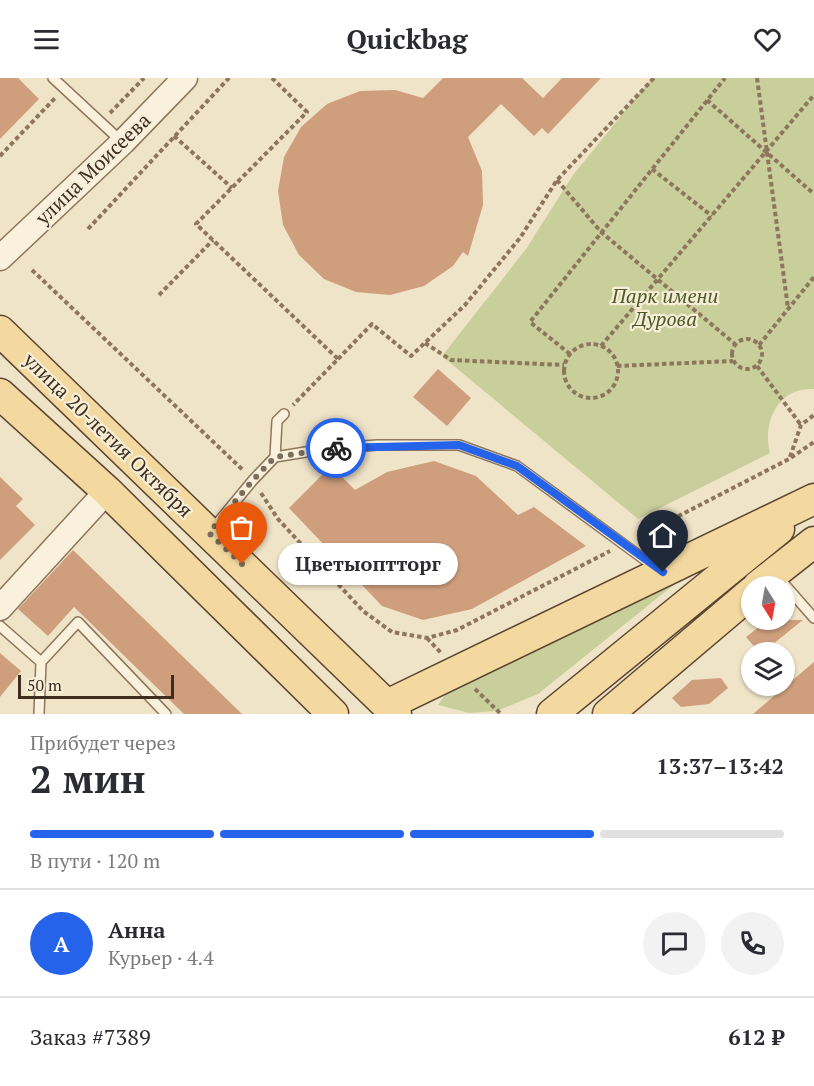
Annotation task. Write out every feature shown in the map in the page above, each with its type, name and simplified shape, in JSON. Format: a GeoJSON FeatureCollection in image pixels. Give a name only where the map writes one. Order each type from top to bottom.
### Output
{"type":"FeatureCollection","features":[{"type":"Feature","properties":{"kind":"main road","name":"улица 20-летия Октября"},"geometry":{"type":"LineString","coordinates":[[0,331],[209,533],[387,711]]}},
{"type":"Feature","properties":{"kind":"main road","name":"улица 20-летия Октября"},"geometry":{"type":"LineString","coordinates":[[0,394],[107,491],[333,714]]}},
{"type":"Feature","properties":{"kind":"main road"},"geometry":{"type":"LineString","coordinates":[[387,711],[663,572],[814,500]]}},
{"type":"Feature","properties":{"kind":"main road"},"geometry":{"type":"LineString","coordinates":[[552,714],[814,500]]}},
{"type":"Feature","properties":{"kind":"main road"},"geometry":{"type":"LineString","coordinates":[[771,576],[814,542]]}},
{"type":"Feature","properties":{"kind":"main road"},"geometry":{"type":"LineString","coordinates":[[608,714],[741,601]]}},
{"type":"Feature","properties":{"kind":"street","name":"улица Моисеева"},"geometry":{"type":"LineString","coordinates":[[0,258],[123,142],[185,78]]}},
{"type":"Feature","properties":{"kind":"street"},"geometry":{"type":"LineString","coordinates":[[0,608],[107,491]]}},
{"type":"Feature","properties":{"kind":"lane"},"geometry":{"type":"LineString","coordinates":[[53,78],[123,142]]}},
{"type":"Feature","properties":{"kind":"lane"},"geometry":{"type":"LineString","coordinates":[[209,533],[275,457],[278,421],[284,414]]}},
{"type":"Feature","properties":{"kind":"lane"},"geometry":{"type":"LineString","coordinates":[[275,457],[356,447],[459,445],[517,466],[663,572]]}},
{"type":"Feature","properties":{"kind":"lane"},"geometry":{"type":"LineString","coordinates":[[795,603],[814,618]]}},
{"type":"Feature","properties":{"kind":"lane"},"geometry":{"type":"LineString","coordinates":[[39,714],[41,662],[78,622],[166,714]]}},
{"type":"Feature","properties":{"kind":"lane"},"geometry":{"type":"LineString","coordinates":[[0,626],[41,662]]}},
{"type":"Feature","properties":{"kind":"path"},"geometry":{"type":"LineString","coordinates":[[102,122],[144,78]]}},
{"type":"Feature","properties":{"kind":"path"},"geometry":{"type":"LineString","coordinates":[[88,229],[229,78]]}},
{"type":"Feature","properties":{"kind":"path"},"geometry":{"type":"LineString","coordinates":[[272,78],[307,112],[196,224],[338,358]]}},
{"type":"Feature","properties":{"kind":"path"},"geometry":{"type":"LineString","coordinates":[[284,414],[372,324],[411,356],[465,304],[520,238],[557,180],[654,78]]}},
{"type":"Feature","properties":{"kind":"path"},"geometry":{"type":"LineString","coordinates":[[570,354],[530,322],[725,78]]}},
{"type":"Feature","properties":{"kind":"path"},"geometry":{"type":"LineString","coordinates":[[757,78],[788,308]]}},
{"type":"Feature","properties":{"kind":"path"},"geometry":{"type":"LineString","coordinates":[[0,156],[64,88]]}},
{"type":"Feature","properties":{"kind":"path"},"geometry":{"type":"LineString","coordinates":[[601,346],[814,95]]}},
{"type":"Feature","properties":{"kind":"path"},"geometry":{"type":"LineString","coordinates":[[707,100],[814,194]]}},
{"type":"Feature","properties":{"kind":"path"},"geometry":{"type":"LineString","coordinates":[[174,136],[232,188]]}},
{"type":"Feature","properties":{"kind":"path"},"geometry":{"type":"LineString","coordinates":[[652,169],[712,216]]}},
{"type":"Feature","properties":{"kind":"path"},"geometry":{"type":"LineString","coordinates":[[557,180],[602,232],[735,344]]}},
{"type":"Feature","properties":{"kind":"path"},"geometry":{"type":"LineString","coordinates":[[159,295],[213,240]]}},
{"type":"Feature","properties":{"kind":"path"},"geometry":{"type":"LineString","coordinates":[[32,270],[253,480],[278,519],[363,611],[392,632],[427,638],[457,630],[789,459],[814,442]]}},
{"type":"Feature","properties":{"kind":"path"},"geometry":{"type":"LineString","coordinates":[[759,345],[814,277]]}},
{"type":"Feature","properties":{"kind":"path"},"geometry":{"type":"LineString","coordinates":[[617,366],[733,361],[744,369],[757,366],[762,357],[759,345],[747,339],[735,344],[732,352],[733,361]]}},
{"type":"Feature","properties":{"kind":"path"},"geometry":{"type":"LineString","coordinates":[[425,343],[451,360],[564,365]]}},
{"type":"Feature","properties":{"kind":"path"},"geometry":{"type":"LineString","coordinates":[[585,345],[601,346],[609,351],[617,366],[615,383],[610,390],[595,398],[586,398],[571,390],[566,382],[564,365],[570,354],[585,345]]}},
{"type":"Feature","properties":{"kind":"path"},"geometry":{"type":"LineString","coordinates":[[757,366],[801,425]]}},
{"type":"Feature","properties":{"kind":"path"},"geometry":{"type":"LineString","coordinates":[[789,459],[801,425],[814,415]]}},
{"type":"Feature","properties":{"kind":"green space","name":"Парк имени Дурова"},"geometry":{"type":"Polygon","coordinates":[[[652,78],[814,78],[814,389],[801,390],[782,400],[771,419],[768,430],[770,453],[638,519],[442,356],[526,249],[573,175],[652,78]]]}},
{"type":"Feature","properties":{"kind":"green space"},"geometry":{"type":"Polygon","coordinates":[[[691,571],[538,694],[497,711],[469,713],[438,705],[446,693],[691,571]]]}},
{"type":"Feature","properties":{"kind":"building"},"geometry":{"type":"Polygon","coordinates":[[[0,78],[18,78],[39,99],[0,139],[0,78]]]}},
{"type":"Feature","properties":{"kind":"building"},"geometry":{"type":"Polygon","coordinates":[[[443,78],[522,78],[543,98],[562,78],[601,78],[548,134],[542,128],[534,136],[501,104],[468,137],[482,171],[483,205],[468,256],[463,252],[453,266],[424,286],[390,295],[356,292],[324,279],[299,255],[283,225],[278,191],[284,157],[301,127],[327,104],[360,91],[395,90],[423,98],[443,78]]]}},
{"type":"Feature","properties":{"kind":"building"},"geometry":{"type":"Polygon","coordinates":[[[438,369],[471,398],[447,426],[413,397],[438,369]]]}},
{"type":"Feature","properties":{"kind":"building"},"geometry":{"type":"Polygon","coordinates":[[[434,461],[476,476],[518,515],[534,507],[586,546],[472,609],[423,620],[382,606],[289,508],[331,466],[355,490],[387,472],[434,461]]]}},
{"type":"Feature","properties":{"kind":"building"},"geometry":{"type":"Polygon","coordinates":[[[0,477],[23,499],[16,506],[35,525],[0,560],[0,477]]]}},
{"type":"Feature","properties":{"kind":"building"},"geometry":{"type":"Polygon","coordinates":[[[73,550],[242,714],[184,714],[74,607],[48,636],[18,609],[73,550]]]}},
{"type":"Feature","properties":{"kind":"building"},"geometry":{"type":"Polygon","coordinates":[[[795,620],[803,620],[795,626],[795,620]]]}},
{"type":"Feature","properties":{"kind":"building"},"geometry":{"type":"Polygon","coordinates":[[[755,630],[790,630],[776,642],[750,642],[746,637],[755,630]]]}},
{"type":"Feature","properties":{"kind":"building"},"geometry":{"type":"Polygon","coordinates":[[[0,653],[21,671],[0,697],[0,653]]]}},
{"type":"Feature","properties":{"kind":"building"},"geometry":{"type":"Polygon","coordinates":[[[814,662],[814,714],[753,714],[774,696],[795,696],[795,678],[814,662]]]}},
{"type":"Feature","properties":{"kind":"building"},"geometry":{"type":"Polygon","coordinates":[[[721,678],[728,688],[709,704],[681,707],[672,698],[692,680],[721,678]]]}},
{"type":"Feature","properties":{"kind":"way so far"},"geometry":{"type":"LineString","coordinates":[[242,564],[209,533],[275,457],[336,448]]}},
{"type":"Feature","properties":{"kind":"place","name":"Цветыоптторг"},"geometry":{"type":"Point","coordinates":[242,564]}},
{"type":"Feature","properties":{"kind":"route"},"geometry":{"type":"LineString","coordinates":[[336,448],[459,445],[517,466],[663,572]]}}]}
